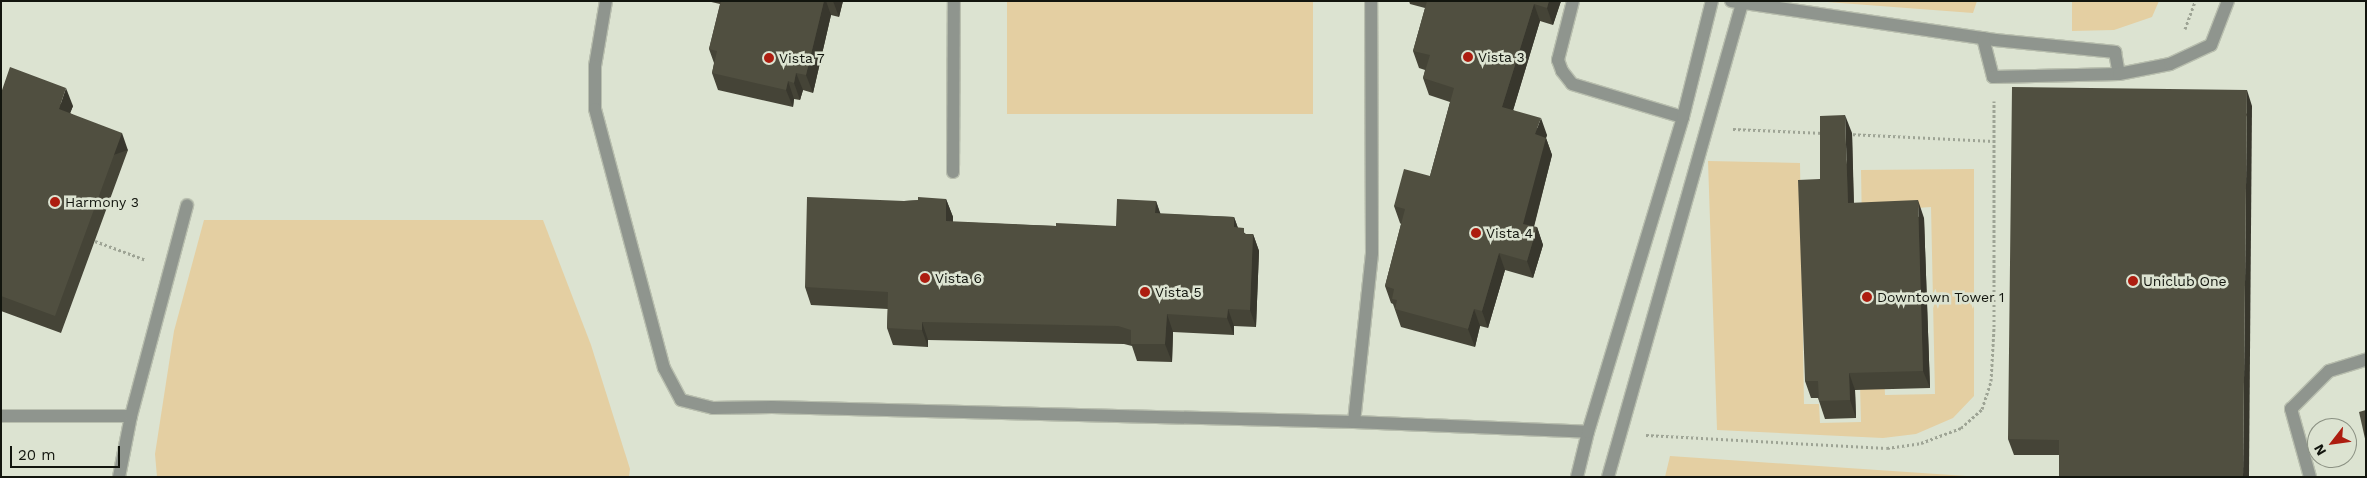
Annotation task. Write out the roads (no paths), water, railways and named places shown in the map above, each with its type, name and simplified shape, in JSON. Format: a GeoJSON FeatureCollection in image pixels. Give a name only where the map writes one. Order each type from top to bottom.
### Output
{"type":"FeatureCollection","features":[{"type":"Feature","properties":{"kind":"street"},"geometry":{"type":"LineString","coordinates":[[606,1],[595,66],[595,110],[664,368],[681,400],[713,408],[772,406],[1354,422],[1588,432]]}},
{"type":"Feature","properties":{"kind":"street"},"geometry":{"type":"LineString","coordinates":[[953,172],[954,1]]}},
{"type":"Feature","properties":{"kind":"street"},"geometry":{"type":"LineString","coordinates":[[1354,422],[1372,253],[1371,1]]}},
{"type":"Feature","properties":{"kind":"street"},"geometry":{"type":"LineString","coordinates":[[1573,1],[1558,60],[1562,72],[1572,84],[1683,117]]}},
{"type":"Feature","properties":{"kind":"street"},"geometry":{"type":"LineString","coordinates":[[1578,477],[1588,432],[1683,117],[1712,1]]}},
{"type":"Feature","properties":{"kind":"street"},"geometry":{"type":"LineString","coordinates":[[1983,38],[1994,77],[2119,74],[2170,64],[2211,45],[2228,1]]}},
{"type":"Feature","properties":{"kind":"street"},"geometry":{"type":"LineString","coordinates":[[1608,477],[1710,128],[1739,2],[1983,38],[2115,52],[2119,74]]}},
{"type":"Feature","properties":{"kind":"street"},"geometry":{"type":"LineString","coordinates":[[119,477],[131,416],[187,205]]}},
{"type":"Feature","properties":{"kind":"street"},"geometry":{"type":"LineString","coordinates":[[2310,477],[2291,409],[2329,371],[2366,360]]}},
{"type":"Feature","properties":{"kind":"street"},"geometry":{"type":"LineString","coordinates":[[1,416],[131,416]]}},
{"type":"Feature","properties":{"kind":"place","name":"Vista 3"},"geometry":{"type":"Point","coordinates":[1468,57]}},
{"type":"Feature","properties":{"kind":"place","name":"Vista 7"},"geometry":{"type":"Point","coordinates":[769,58]}},
{"type":"Feature","properties":{"kind":"place","name":"Harmony 3"},"geometry":{"type":"Point","coordinates":[55,202]}},
{"type":"Feature","properties":{"kind":"place","name":"Vista 4"},"geometry":{"type":"Point","coordinates":[1476,233]}},
{"type":"Feature","properties":{"kind":"place","name":"Vista 6"},"geometry":{"type":"Point","coordinates":[925,278]}},
{"type":"Feature","properties":{"kind":"place","name":"Uniclub One"},"geometry":{"type":"Point","coordinates":[2133,281]}},
{"type":"Feature","properties":{"kind":"place","name":"Vista 5"},"geometry":{"type":"Point","coordinates":[1145,292]}},
{"type":"Feature","properties":{"kind":"place","name":"Downtown Tower 1"},"geometry":{"type":"Point","coordinates":[1867,297]}}]}
